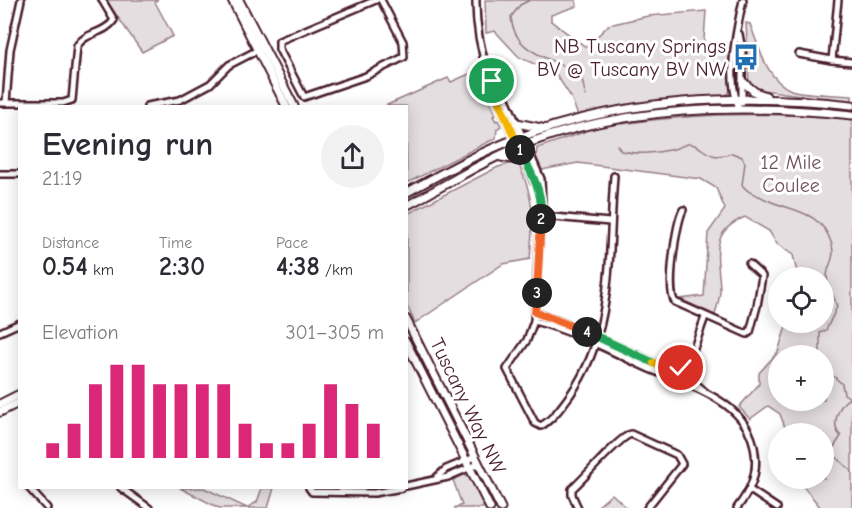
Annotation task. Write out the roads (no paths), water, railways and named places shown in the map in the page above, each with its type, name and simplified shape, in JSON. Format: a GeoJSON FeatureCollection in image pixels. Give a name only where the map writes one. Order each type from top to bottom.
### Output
{"type":"FeatureCollection","features":[{"type":"Feature","properties":{"kind":"street"},"geometry":{"type":"LineString","coordinates":[[21,0],[9,50],[3,103],[63,103],[72,100],[74,72],[81,40],[106,28],[114,20],[102,0]]}},
{"type":"Feature","properties":{"kind":"street"},"geometry":{"type":"LineString","coordinates":[[232,0],[293,105]]}},
{"type":"Feature","properties":{"kind":"street"},"geometry":{"type":"LineString","coordinates":[[239,0],[286,105]]}},
{"type":"Feature","properties":{"kind":"street"},"geometry":{"type":"LineString","coordinates":[[376,0],[280,39],[279,49],[303,96],[306,98],[402,59],[406,53],[403,42],[381,0]]}},
{"type":"Feature","properties":{"kind":"street"},"geometry":{"type":"LineString","coordinates":[[476,0],[479,44],[493,88],[540,179],[542,216],[534,321],[527,340],[507,369],[535,423],[541,426],[563,405],[585,374],[597,345],[603,321],[614,177]]}},
{"type":"Feature","properties":{"kind":"street"},"geometry":{"type":"LineString","coordinates":[[739,108],[735,98],[734,51],[743,0]]}},
{"type":"Feature","properties":{"kind":"street"},"geometry":{"type":"LineString","coordinates":[[832,60],[838,0]]}},
{"type":"Feature","properties":{"kind":"street"},"geometry":{"type":"LineString","coordinates":[[738,29],[742,50],[743,82],[743,98],[739,108]]}},
{"type":"Feature","properties":{"kind":"street"},"geometry":{"type":"LineString","coordinates":[[152,105],[180,100],[210,84],[229,65],[260,49]]}},
{"type":"Feature","properties":{"kind":"street"},"geometry":{"type":"LineString","coordinates":[[799,54],[852,62]]}},
{"type":"Feature","properties":{"kind":"street"},"geometry":{"type":"LineString","coordinates":[[492,81],[500,85],[517,123],[519,138]]}},
{"type":"Feature","properties":{"kind":"street"},"geometry":{"type":"LineString","coordinates":[[743,82],[755,93],[774,99]]}},
{"type":"Feature","properties":{"kind":"street"},"geometry":{"type":"LineString","coordinates":[[408,192],[519,138],[639,106],[735,98],[852,105]]}},
{"type":"Feature","properties":{"kind":"street"},"geometry":{"type":"LineString","coordinates":[[408,205],[523,146],[602,124],[668,113],[739,108],[852,115]]}},
{"type":"Feature","properties":{"kind":"street"},"geometry":{"type":"LineString","coordinates":[[517,123],[546,129]]}},
{"type":"Feature","properties":{"kind":"street"},"geometry":{"type":"LineString","coordinates":[[523,146],[525,161],[534,182],[540,188]]}},
{"type":"Feature","properties":{"kind":"street"},"geometry":{"type":"LineString","coordinates":[[498,157],[525,161]]}},
{"type":"Feature","properties":{"kind":"street"},"geometry":{"type":"LineString","coordinates":[[0,174],[18,174]]}},
{"type":"Feature","properties":{"kind":"street"},"geometry":{"type":"LineString","coordinates":[[683,210],[678,220],[673,300],[743,334],[750,332],[758,306],[762,276],[749,264]]}},
{"type":"Feature","properties":{"kind":"street"},"geometry":{"type":"LineString","coordinates":[[542,216],[610,222]]}},
{"type":"Feature","properties":{"kind":"street"},"geometry":{"type":"LineString","coordinates":[[535,312],[599,337],[681,375],[696,383],[734,411],[750,434],[756,462],[750,490],[737,508]]}},
{"type":"Feature","properties":{"kind":"street"},"geometry":{"type":"LineString","coordinates":[[678,382],[692,359],[692,351],[705,317]]}},
{"type":"Feature","properties":{"kind":"street"},"geometry":{"type":"LineString","coordinates":[[534,321],[597,345],[707,393]]}},
{"type":"Feature","properties":{"kind":"street","name":"Tuscany Way NW"},"geometry":{"type":"LineString","coordinates":[[408,323],[501,508]]}},
{"type":"Feature","properties":{"kind":"street"},"geometry":{"type":"LineString","coordinates":[[0,332],[18,324]]}},
{"type":"Feature","properties":{"kind":"street"},"geometry":{"type":"LineString","coordinates":[[408,346],[419,344]]}},
{"type":"Feature","properties":{"kind":"street","name":"Tuscany Way NW"},"geometry":{"type":"LineString","coordinates":[[408,346],[490,508]]}},
{"type":"Feature","properties":{"kind":"street"},"geometry":{"type":"LineString","coordinates":[[0,405],[18,395]]}},
{"type":"Feature","properties":{"kind":"street"},"geometry":{"type":"LineString","coordinates":[[0,412],[18,403]]}},
{"type":"Feature","properties":{"kind":"street"},"geometry":{"type":"LineString","coordinates":[[578,508],[572,495],[572,489],[621,438],[631,434],[676,455],[682,464],[647,508]]}},
{"type":"Feature","properties":{"kind":"street"},"geometry":{"type":"LineString","coordinates":[[408,486],[435,478],[446,469],[476,460]]}},
{"type":"Feature","properties":{"kind":"street"},"geometry":{"type":"LineString","coordinates":[[30,489],[47,508]]}},
{"type":"Feature","properties":{"kind":"street"},"geometry":{"type":"LineString","coordinates":[[122,489],[148,508]]}},
{"type":"Feature","properties":{"kind":"street"},"geometry":{"type":"LineString","coordinates":[[310,489],[312,492],[346,494],[387,489]]}},
{"type":"Feature","properties":{"kind":"street"},"geometry":{"type":"LineString","coordinates":[[750,490],[777,508]]}},
{"type":"Feature","properties":{"kind":"waterway"},"geometry":{"type":"LineString","coordinates":[[530,0],[520,5],[511,17],[514,30],[528,48],[581,76],[586,96]]}},
{"type":"Feature","properties":{"kind":"waterway"},"geometry":{"type":"LineString","coordinates":[[617,145],[621,151],[635,153],[660,152],[688,144],[698,146],[716,156],[732,153],[742,157],[745,163],[742,185],[748,191],[803,213],[820,223],[833,248],[827,277],[837,307],[826,330],[820,333],[820,345]]}},
{"type":"Feature","properties":{"kind":"waterway"},"geometry":{"type":"LineString","coordinates":[[834,376],[842,384],[844,394],[850,398],[839,410],[836,427],[841,436],[831,452],[852,472]]}},
{"type":"Feature","properties":{"kind":"place","name":"NB Tuscany Springs BV @ Tuscany BV NW"},"geometry":{"type":"Point","coordinates":[746,57]}},
{"type":"Feature","properties":{"kind":"park label","name":"12 Mile Coulee"},"geometry":{"type":"Point","coordinates":[791,174]}}]}
